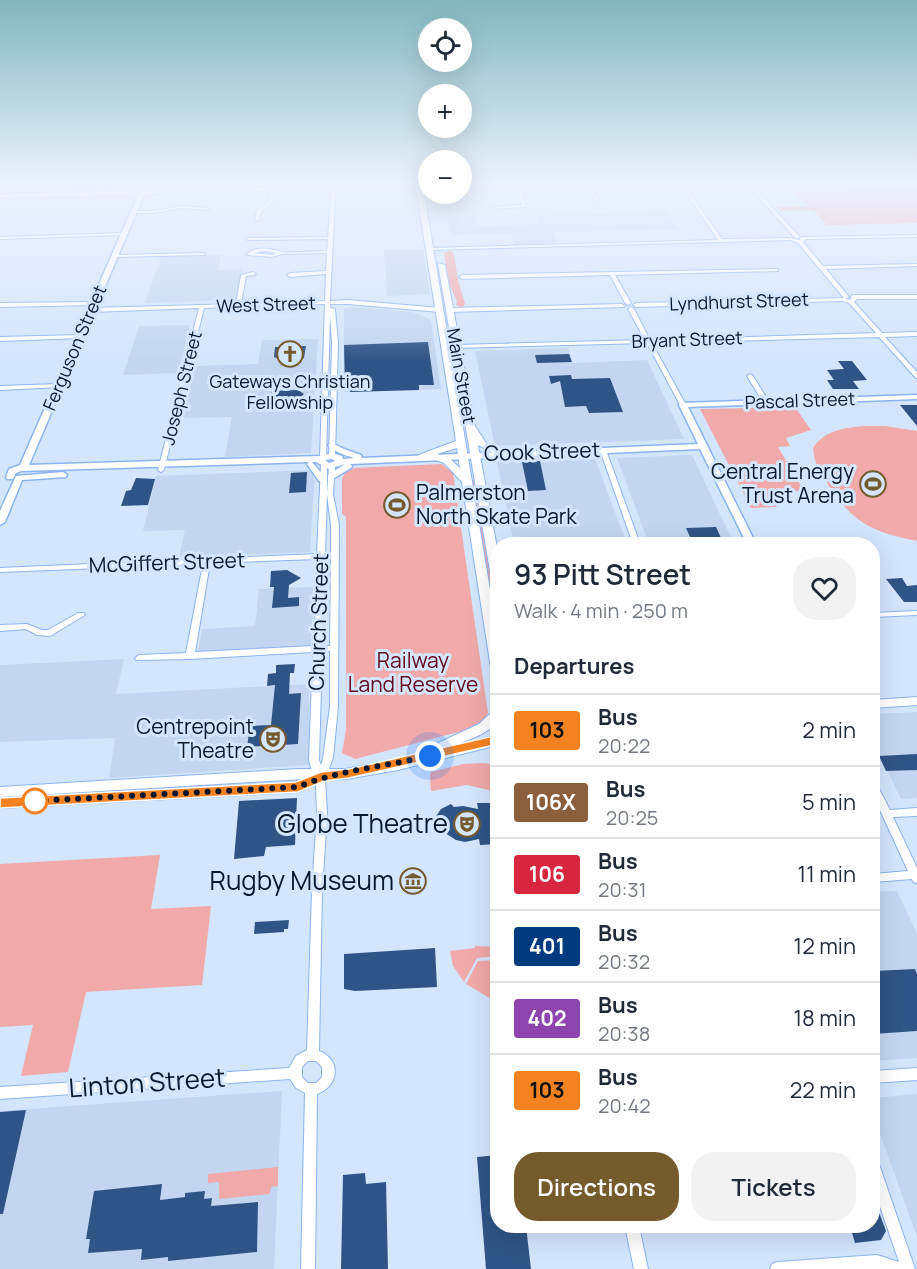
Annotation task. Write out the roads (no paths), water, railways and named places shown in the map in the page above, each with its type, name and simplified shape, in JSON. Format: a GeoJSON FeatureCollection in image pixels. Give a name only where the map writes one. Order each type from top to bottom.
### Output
{"type":"FeatureCollection","features":[{"type":"Feature","properties":{"kind":"main road"},"geometry":{"type":"LineString","coordinates":[[433,243],[439,275],[439,300],[447,312]]}},
{"type":"Feature","properties":{"kind":"main road"},"geometry":{"type":"LineString","coordinates":[[439,275],[446,290],[444,294],[447,312]]}},
{"type":"Feature","properties":{"kind":"main road","name":"Main Street"},"geometry":{"type":"LineString","coordinates":[[447,312],[444,333],[460,442],[469,455],[490,548]]}},
{"type":"Feature","properties":{"kind":"main road","name":"Main Street"},"geometry":{"type":"LineString","coordinates":[[447,312],[456,347],[470,427],[466,480],[490,626]]}},
{"type":"Feature","properties":{"kind":"main road"},"geometry":{"type":"LineString","coordinates":[[470,427],[483,445],[499,453]]}},
{"type":"Feature","properties":{"kind":"main road"},"geometry":{"type":"LineString","coordinates":[[419,458],[430,452],[453,447],[460,442]]}},
{"type":"Feature","properties":{"kind":"main road"},"geometry":{"type":"LineString","coordinates":[[436,457],[447,461],[466,480]]}},
{"type":"Feature","properties":{"kind":"main road"},"geometry":{"type":"LineString","coordinates":[[880,704],[917,701]]}},
{"type":"Feature","properties":{"kind":"main road"},"geometry":{"type":"LineString","coordinates":[[430,756],[446,743],[484,729],[490,723]]}},
{"type":"Feature","properties":{"kind":"main road"},"geometry":{"type":"LineString","coordinates":[[0,792],[298,787],[321,777],[430,756],[490,742]]}},
{"type":"Feature","properties":{"kind":"main road"},"geometry":{"type":"LineString","coordinates":[[482,743],[490,748]]}},
{"type":"Feature","properties":{"kind":"main road"},"geometry":{"type":"LineString","coordinates":[[0,803],[128,791]]}},
{"type":"Feature","properties":{"kind":"street","name":"Ferguson Street"},"geometry":{"type":"LineString","coordinates":[[0,522],[119,243]]}},
{"type":"Feature","properties":{"kind":"street","name":"Church Street"},"geometry":{"type":"LineString","coordinates":[[313,1055],[318,867],[323,802],[321,777],[314,760],[328,460],[329,243]]}},
{"type":"Feature","properties":{"kind":"street"},"geometry":{"type":"LineString","coordinates":[[434,249],[641,243]]}},
{"type":"Feature","properties":{"kind":"street"},"geometry":{"type":"LineString","coordinates":[[801,243],[844,298],[853,300],[917,297]]}},
{"type":"Feature","properties":{"kind":"street"},"geometry":{"type":"LineString","coordinates":[[282,253],[277,250],[255,251],[248,254],[272,256],[282,253],[329,252]]}},
{"type":"Feature","properties":{"kind":"street"},"geometry":{"type":"LineString","coordinates":[[114,256],[203,254]]}},
{"type":"Feature","properties":{"kind":"street"},"geometry":{"type":"LineString","coordinates":[[822,268],[917,265]]}},
{"type":"Feature","properties":{"kind":"street"},"geometry":{"type":"LineString","coordinates":[[462,277],[776,270]]}},
{"type":"Feature","properties":{"kind":"street"},"geometry":{"type":"LineString","coordinates":[[290,275],[328,272]]}},
{"type":"Feature","properties":{"kind":"street"},"geometry":{"type":"LineString","coordinates":[[238,306],[244,275],[253,274]]}},
{"type":"Feature","properties":{"kind":"street"},"geometry":{"type":"LineString","coordinates":[[612,274],[684,405],[748,537]]}},
{"type":"Feature","properties":{"kind":"street","name":"Lyndhurst Street"},"geometry":{"type":"LineString","coordinates":[[447,312],[844,298]]}},
{"type":"Feature","properties":{"kind":"street"},"geometry":{"type":"LineString","coordinates":[[409,306],[428,305],[439,300]]}},
{"type":"Feature","properties":{"kind":"street"},"geometry":{"type":"LineString","coordinates":[[853,300],[880,335],[917,376]]}},
{"type":"Feature","properties":{"kind":"street","name":"Church Street"},"geometry":{"type":"LineString","coordinates":[[328,460],[332,445],[335,342],[333,310],[329,303]]}},
{"type":"Feature","properties":{"kind":"street","name":"West Street"},"geometry":{"type":"LineString","coordinates":[[0,305],[202,307],[329,303],[409,306],[447,312]]}},
{"type":"Feature","properties":{"kind":"street","name":"Joseph Street"},"geometry":{"type":"LineString","coordinates":[[162,467],[202,307]]}},
{"type":"Feature","properties":{"kind":"street","name":"Bryant Street"},"geometry":{"type":"LineString","coordinates":[[456,347],[917,333]]}},
{"type":"Feature","properties":{"kind":"street"},"geometry":{"type":"LineString","coordinates":[[0,339],[80,337]]}},
{"type":"Feature","properties":{"kind":"street"},"geometry":{"type":"LineString","coordinates":[[750,376],[766,402]]}},
{"type":"Feature","properties":{"kind":"street"},"geometry":{"type":"LineString","coordinates":[[0,388],[59,386]]}},
{"type":"Feature","properties":{"kind":"street","name":"Pascal Street"},"geometry":{"type":"LineString","coordinates":[[684,405],[917,397]]}},
{"type":"Feature","properties":{"kind":"street"},"geometry":{"type":"LineString","coordinates":[[332,445],[362,460]]}},
{"type":"Feature","properties":{"kind":"street","name":"Cook Street"},"geometry":{"type":"LineString","coordinates":[[272,463],[293,460],[362,460],[703,446]]}},
{"type":"Feature","properties":{"kind":"street"},"geometry":{"type":"LineString","coordinates":[[603,450],[634,537]]}},
{"type":"Feature","properties":{"kind":"street","name":"Cook Street"},"geometry":{"type":"LineString","coordinates":[[2,473],[233,464],[311,464],[328,460]]}},
{"type":"Feature","properties":{"kind":"street"},"geometry":{"type":"LineString","coordinates":[[311,464],[326,478],[362,460]]}},
{"type":"Feature","properties":{"kind":"street","name":"Church Street"},"geometry":{"type":"LineString","coordinates":[[321,777],[328,758],[334,709],[335,525],[326,478]]}},
{"type":"Feature","properties":{"kind":"street","name":"McGiffert Street"},"geometry":{"type":"LineString","coordinates":[[0,570],[334,556]]}},
{"type":"Feature","properties":{"kind":"street"},"geometry":{"type":"LineString","coordinates":[[190,656],[207,561]]}},
{"type":"Feature","properties":{"kind":"street"},"geometry":{"type":"LineString","coordinates":[[880,615],[917,613]]}},
{"type":"Feature","properties":{"kind":"street"},"geometry":{"type":"LineString","coordinates":[[0,628],[27,626],[40,633],[50,633],[81,615]]}},
{"type":"Feature","properties":{"kind":"street"},"geometry":{"type":"LineString","coordinates":[[139,658],[334,648]]}},
{"type":"Feature","properties":{"kind":"street"},"geometry":{"type":"LineString","coordinates":[[880,801],[916,877],[880,878]]}},
{"type":"Feature","properties":{"kind":"street"},"geometry":{"type":"LineString","coordinates":[[886,814],[917,812]]}},
{"type":"Feature","properties":{"kind":"street"},"geometry":{"type":"LineString","coordinates":[[313,1055],[323,1058],[330,1066],[330,1071],[322,1084],[311,1088],[301,1086],[294,1073],[302,1059],[313,1055]]}},
{"type":"Feature","properties":{"kind":"street","name":"Linton Street"},"geometry":{"type":"LineString","coordinates":[[0,1093],[294,1073]]}},
{"type":"Feature","properties":{"kind":"street"},"geometry":{"type":"LineString","coordinates":[[880,1077],[917,1074]]}},
{"type":"Feature","properties":{"kind":"street"},"geometry":{"type":"LineString","coordinates":[[308,1269],[311,1088]]}},
{"type":"Feature","properties":{"kind":"street"},"geometry":{"type":"LineString","coordinates":[[880,1187],[908,1269]]}},
{"type":"Feature","properties":{"kind":"street"},"geometry":{"type":"LineString","coordinates":[[633,1233],[641,1269]]}},
{"type":"Feature","properties":{"kind":"street"},"geometry":{"type":"LineString","coordinates":[[777,1269],[877,1263],[898,1269]]}},
{"type":"Feature","properties":{"kind":"place","name":"Gateways Christian Fellowship"},"geometry":{"type":"Point","coordinates":[290,354]}},
{"type":"Feature","properties":{"kind":"place","name":"Central Energy Trust Arena"},"geometry":{"type":"Point","coordinates":[873,484]}},
{"type":"Feature","properties":{"kind":"place","name":"Palmerston North Skate Park"},"geometry":{"type":"Point","coordinates":[397,505]}},
{"type":"Feature","properties":{"kind":"place","name":"Centrepoint Theatre"},"geometry":{"type":"Point","coordinates":[273,739]}},
{"type":"Feature","properties":{"kind":"place","name":"Globe Theatre"},"geometry":{"type":"Point","coordinates":[467,824]}},
{"type":"Feature","properties":{"kind":"place","name":"Rugby Museum"},"geometry":{"type":"Point","coordinates":[413,881]}},
{"type":"Feature","properties":{"kind":"park label","name":"Railway Land Reserve"},"geometry":{"type":"Point","coordinates":[413,673]}}]}
